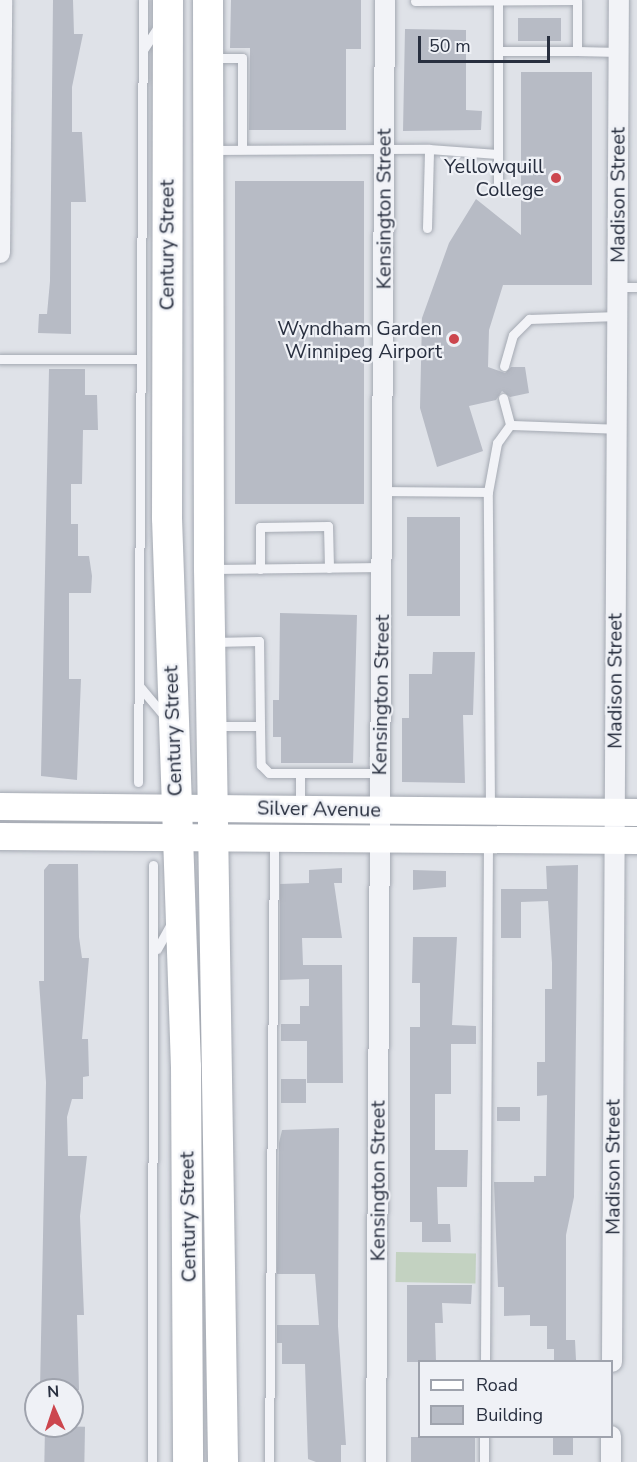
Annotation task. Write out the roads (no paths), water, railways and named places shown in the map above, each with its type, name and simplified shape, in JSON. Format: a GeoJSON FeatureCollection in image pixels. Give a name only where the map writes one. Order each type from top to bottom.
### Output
{"type":"FeatureCollection","features":[{"type":"Feature","properties":{"kind":"main road","name":"Century Street"},"geometry":{"type":"LineString","coordinates":[[208,0],[208,569],[216,807],[223,1462]]}},
{"type":"Feature","properties":{"kind":"main road","name":"Century Street"},"geometry":{"type":"LineString","coordinates":[[159,2],[173,730],[186,1067],[188,1462]]}},
{"type":"Feature","properties":{"kind":"street"},"geometry":{"type":"LineString","coordinates":[[0,253],[2,0]]}},
{"type":"Feature","properties":{"kind":"street","name":"Kensington Street"},"geometry":{"type":"LineString","coordinates":[[376,1462],[385,0]]}},
{"type":"Feature","properties":{"kind":"street","name":"Madison Street"},"geometry":{"type":"LineString","coordinates":[[612,1360],[626,840],[617,429],[618,316],[627,287],[619,0]]}},
{"type":"Feature","properties":{"kind":"street","name":"Silver Avenue"},"geometry":{"type":"LineString","coordinates":[[0,806],[626,812]]}},
{"type":"Feature","properties":{"kind":"street","name":"Silver Avenue"},"geometry":{"type":"LineString","coordinates":[[0,836],[626,840]]}},
{"type":"Feature","properties":{"kind":"street"},"geometry":{"type":"LineString","coordinates":[[611,1438],[611,1462]]}},
{"type":"Feature","properties":{"kind":"lane"},"geometry":{"type":"LineString","coordinates":[[498,0],[498,186]]}},
{"type":"Feature","properties":{"kind":"lane"},"geometry":{"type":"LineString","coordinates":[[415,1],[576,0],[577,51]]}},
{"type":"Feature","properties":{"kind":"lane"},"geometry":{"type":"LineString","coordinates":[[138,782],[142,52],[159,2]]}},
{"type":"Feature","properties":{"kind":"lane"},"geometry":{"type":"LineString","coordinates":[[142,52],[159,2]]}},
{"type":"Feature","properties":{"kind":"lane"},"geometry":{"type":"LineString","coordinates":[[498,51],[619,52]]}},
{"type":"Feature","properties":{"kind":"lane"},"geometry":{"type":"LineString","coordinates":[[208,58],[242,58],[242,149]]}},
{"type":"Feature","properties":{"kind":"lane"},"geometry":{"type":"LineString","coordinates":[[207,150],[384,148],[497,154]]}},
{"type":"Feature","properties":{"kind":"lane"},"geometry":{"type":"LineString","coordinates":[[427,228],[429,149]]}},
{"type":"Feature","properties":{"kind":"lane"},"geometry":{"type":"LineString","coordinates":[[504,366],[513,335],[529,319],[618,316]]}},
{"type":"Feature","properties":{"kind":"lane"},"geometry":{"type":"LineString","coordinates":[[0,359],[141,359]]}},
{"type":"Feature","properties":{"kind":"lane"},"geometry":{"type":"LineString","coordinates":[[504,398],[510,425]]}},
{"type":"Feature","properties":{"kind":"lane"},"geometry":{"type":"LineString","coordinates":[[510,425],[617,429]]}},
{"type":"Feature","properties":{"kind":"lane"},"geometry":{"type":"LineString","coordinates":[[490,812],[488,492],[496,443],[510,425]]}},
{"type":"Feature","properties":{"kind":"lane"},"geometry":{"type":"LineString","coordinates":[[382,491],[488,492]]}},
{"type":"Feature","properties":{"kind":"lane"},"geometry":{"type":"LineString","coordinates":[[260,568],[260,527],[327,526],[329,568]]}},
{"type":"Feature","properties":{"kind":"lane"},"geometry":{"type":"LineString","coordinates":[[208,569],[383,567]]}},
{"type":"Feature","properties":{"kind":"lane"},"geometry":{"type":"LineString","coordinates":[[211,642],[259,641],[261,765],[269,773],[380,773]]}},
{"type":"Feature","properties":{"kind":"lane"},"geometry":{"type":"LineString","coordinates":[[139,684],[173,730]]}},
{"type":"Feature","properties":{"kind":"lane"},"geometry":{"type":"LineString","coordinates":[[213,726],[260,726]]}},
{"type":"Feature","properties":{"kind":"lane"},"geometry":{"type":"LineString","coordinates":[[300,774],[300,809]]}},
{"type":"Feature","properties":{"kind":"lane"},"geometry":{"type":"LineString","coordinates":[[269,1462],[274,837]]}},
{"type":"Feature","properties":{"kind":"lane"},"geometry":{"type":"LineString","coordinates":[[485,1360],[489,838]]}},
{"type":"Feature","properties":{"kind":"lane"},"geometry":{"type":"LineString","coordinates":[[152,1462],[153,865]]}},
{"type":"Feature","properties":{"kind":"lane"},"geometry":{"type":"LineString","coordinates":[[154,955],[179,913]]}},
{"type":"Feature","properties":{"kind":"lane"},"geometry":{"type":"LineString","coordinates":[[484,1438],[484,1462]]}},
{"type":"Feature","properties":{"kind":"place","name":"Yellowquill College"},"geometry":{"type":"Point","coordinates":[556,178]}},
{"type":"Feature","properties":{"kind":"place","name":"Wyndham Garden Winnipeg Airport"},"geometry":{"type":"Point","coordinates":[454,339]}}]}
